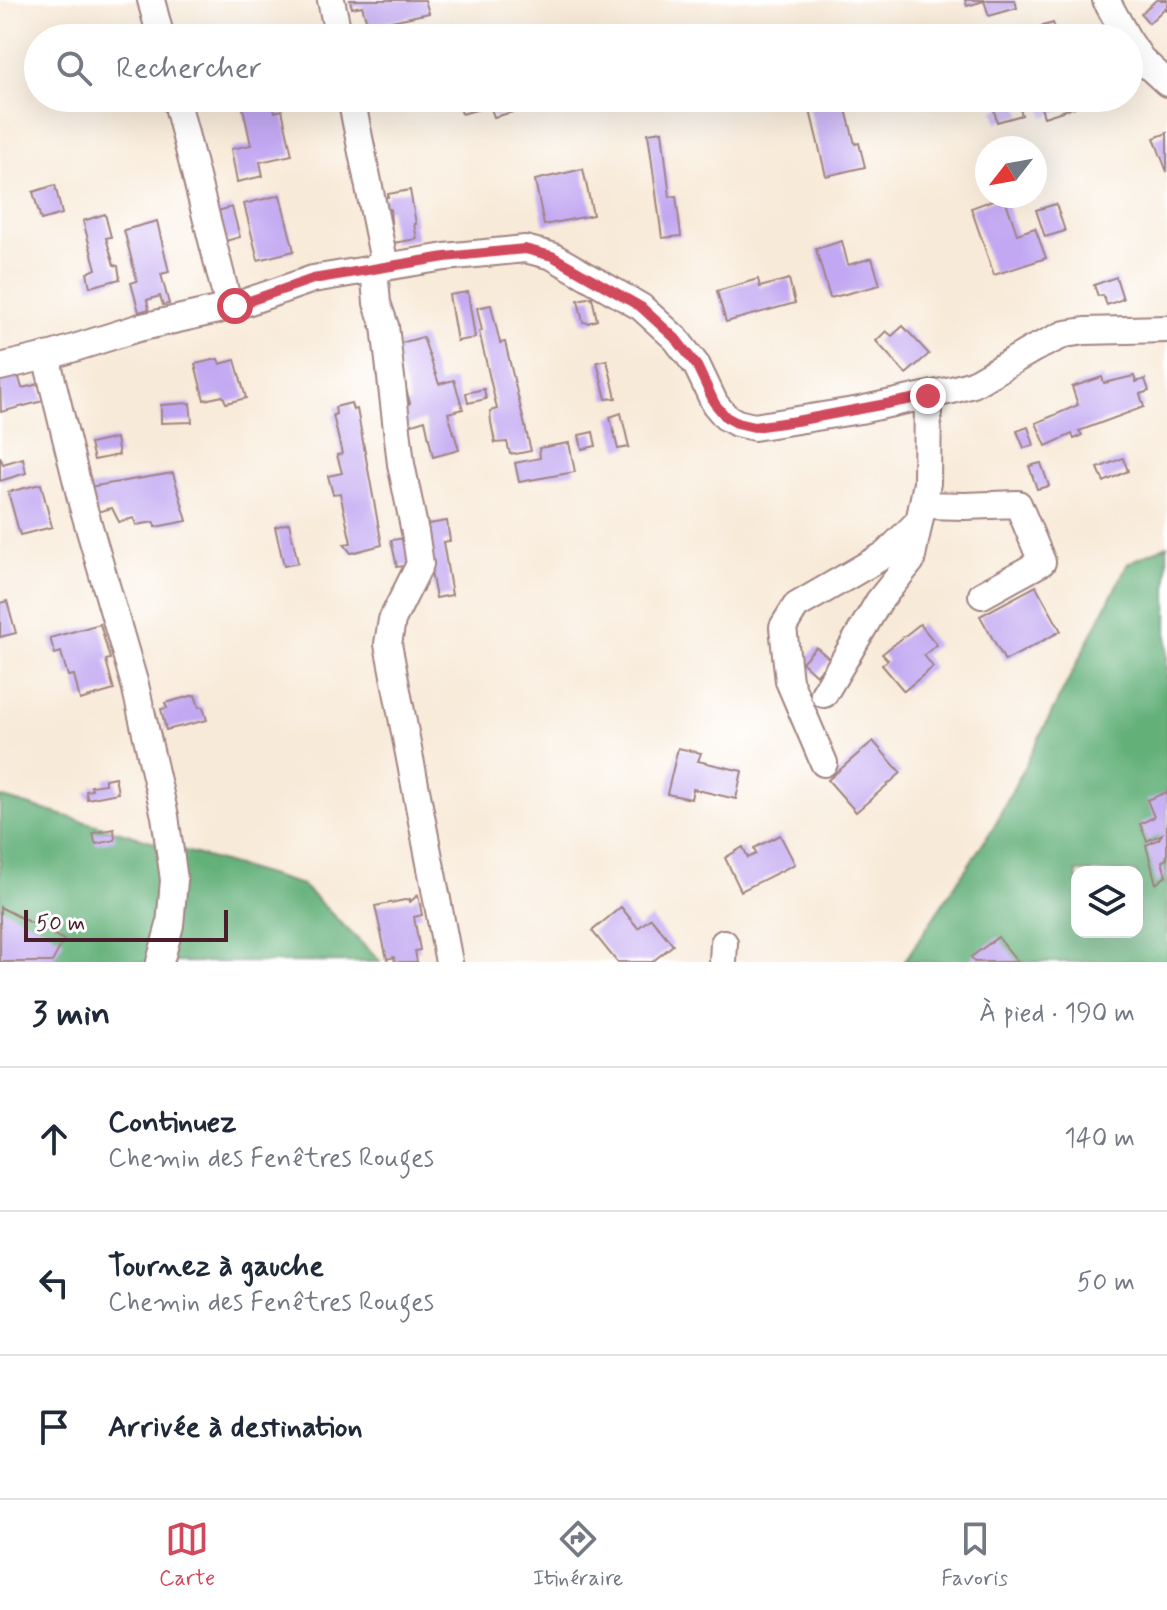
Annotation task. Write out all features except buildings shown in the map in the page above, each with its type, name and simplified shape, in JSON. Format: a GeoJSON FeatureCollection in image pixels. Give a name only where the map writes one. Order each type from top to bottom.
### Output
{"type":"FeatureCollection","features":[{"type":"Feature","properties":{"kind":"street"},"geometry":{"type":"LineString","coordinates":[[151,0],[157,24]]}},
{"type":"Feature","properties":{"kind":"street"},"geometry":{"type":"LineString","coordinates":[[331,0],[336,24]]}},
{"type":"Feature","properties":{"kind":"street"},"geometry":{"type":"LineString","coordinates":[[1106,0],[1119,24]]}},
{"type":"Feature","properties":{"kind":"street"},"geometry":{"type":"LineString","coordinates":[[1143,61],[1167,83]]}},
{"type":"Feature","properties":{"kind":"street"},"geometry":{"type":"LineString","coordinates":[[180,112],[229,307]]}},
{"type":"Feature","properties":{"kind":"street"},"geometry":{"type":"LineString","coordinates":[[353,112],[380,267],[377,303],[385,326],[401,464],[420,564],[392,620],[388,644],[449,962]]}},
{"type":"Feature","properties":{"kind":"street"},"geometry":{"type":"LineString","coordinates":[[0,367],[138,328],[229,307],[313,279],[491,251],[525,249],[552,256],[641,307],[676,339],[697,366],[715,404],[726,417],[754,427],[928,396],[973,384],[1065,334],[1167,329]]}},
{"type":"Feature","properties":{"kind":"street"},"geometry":{"type":"LineString","coordinates":[[46,356],[82,503],[135,685],[165,816],[174,880],[170,925],[160,962]]}},
{"type":"Feature","properties":{"kind":"street"},"geometry":{"type":"LineString","coordinates":[[824,694],[879,601],[911,561],[927,483],[928,396]]}},
{"type":"Feature","properties":{"kind":"street"},"geometry":{"type":"LineString","coordinates":[[824,763],[789,681],[783,627],[796,606],[886,554],[921,513],[965,506],[1018,504],[1042,562],[982,595]]}},
{"type":"Feature","properties":{"kind":"green space"},"geometry":{"type":"Polygon","coordinates":[[[1167,545],[1167,962],[904,962],[993,828],[1128,563],[1167,545]]]}},
{"type":"Feature","properties":{"kind":"green space"},"geometry":{"type":"Polygon","coordinates":[[[0,797],[302,885],[381,962],[0,962],[0,797]]]}},
{"type":"Feature","properties":{"kind":"route"},"geometry":{"type":"LineString","coordinates":[[235,306],[313,279],[445,257],[525,249],[552,256],[641,307],[676,339],[697,366],[715,404],[726,417],[737,423],[754,427],[928,396]]}}]}
